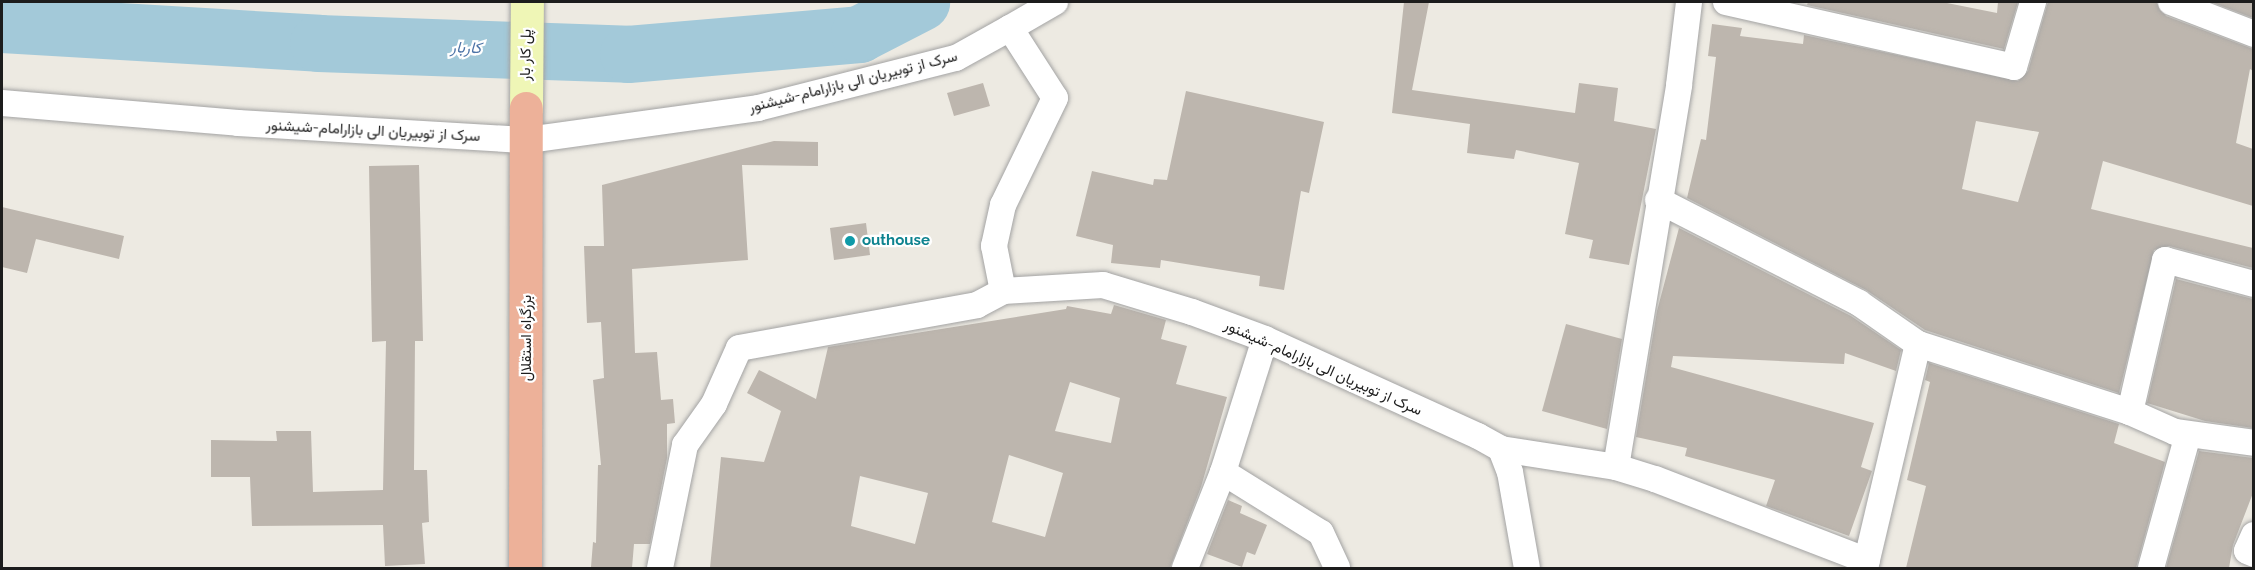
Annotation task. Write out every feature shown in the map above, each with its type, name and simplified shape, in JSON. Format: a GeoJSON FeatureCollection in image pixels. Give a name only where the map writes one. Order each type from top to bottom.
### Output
{"type":"FeatureCollection","features":[{"type":"Feature","properties":{"kind":"highway","name":"بزرگراه استقلال"},"geometry":{"type":"LineString","coordinates":[[525,568],[527,124]]}},
{"type":"Feature","properties":{"kind":"main road","name":"پل کار بار"},"geometry":{"type":"LineString","coordinates":[[527,2],[527,124]]}},
{"type":"Feature","properties":{"kind":"street","name":"سرک از توبیریان الی بازارامام-شیشنور"},"geometry":{"type":"LineString","coordinates":[[2,103],[238,123],[527,124],[758,108],[956,58],[1055,2]]}},
{"type":"Feature","properties":{"kind":"street"},"geometry":{"type":"LineString","coordinates":[[1616,467],[1689,2]]}},
{"type":"Feature","properties":{"kind":"street"},"geometry":{"type":"LineString","coordinates":[[1726,2],[2014,67],[2033,2]]}},
{"type":"Feature","properties":{"kind":"street"},"geometry":{"type":"LineString","coordinates":[[2171,2],[2253,34]]}},
{"type":"Feature","properties":{"kind":"street"},"geometry":{"type":"LineString","coordinates":[[660,568],[684,445],[714,404],[739,348],[977,305],[1002,291],[994,246],[1003,205],[1054,99],[1010,28]]}},
{"type":"Feature","properties":{"kind":"street"},"geometry":{"type":"LineString","coordinates":[[1658,200],[1859,303],[1918,344],[2130,412],[2188,435],[2253,443]]}},
{"type":"Feature","properties":{"kind":"street"},"geometry":{"type":"LineString","coordinates":[[2130,412],[2165,260],[2253,284]]}},
{"type":"Feature","properties":{"kind":"street","name":"سرک از توبیریان الی بازارامام-شیشنور"},"geometry":{"type":"LineString","coordinates":[[1002,291],[1103,285],[1265,339],[1501,449],[1616,467],[1866,565]]}},
{"type":"Feature","properties":{"kind":"street"},"geometry":{"type":"LineString","coordinates":[[1185,568],[1223,472],[1265,339]]}},
{"type":"Feature","properties":{"kind":"street"},"geometry":{"type":"LineString","coordinates":[[1866,565],[1918,344]]}},
{"type":"Feature","properties":{"kind":"street"},"geometry":{"type":"LineString","coordinates":[[2151,568],[2188,435]]}},
{"type":"Feature","properties":{"kind":"street"},"geometry":{"type":"LineString","coordinates":[[1501,449],[1510,472],[1527,568]]}},
{"type":"Feature","properties":{"kind":"street"},"geometry":{"type":"LineString","coordinates":[[1223,472],[1321,533],[1337,568]]}},
{"type":"Feature","properties":{"kind":"street"},"geometry":{"type":"LineString","coordinates":[[2253,534],[2247,551],[2253,554]]}},
{"type":"Feature","properties":{"kind":"building"},"geometry":{"type":"Polygon","coordinates":[[[1404,2],[1429,2],[1412,90],[1575,113],[1579,83],[1618,88],[1614,121],[1656,129],[1629,265],[1589,258],[1593,240],[1565,234],[1579,163],[1516,150],[1514,159],[1467,153],[1470,124],[1392,113],[1404,2]]]}},
{"type":"Feature","properties":{"kind":"building"},"geometry":{"type":"Polygon","coordinates":[[[1808,2],[1942,2],[1997,13],[1998,2],[2018,2],[2004,49],[1807,5],[1808,2]]]}},
{"type":"Feature","properties":{"kind":"building"},"geometry":{"type":"Polygon","coordinates":[[[2048,2],[2156,2],[2166,16],[2253,49],[2253,71],[2250,69],[2236,143],[2253,149],[2253,206],[2103,161],[2091,209],[2253,248],[2253,268],[2169,246],[2154,250],[2119,393],[1925,330],[1866,290],[1687,198],[1701,139],[1706,140],[1716,57],[1708,56],[1712,24],[1742,28],[1740,36],[1803,44],[1804,35],[2018,81],[2028,71],[2048,2]],[[1976,121],[1962,189],[2018,202],[2039,132],[1976,121]]]}},
{"type":"Feature","properties":{"kind":"building"},"geometry":{"type":"Polygon","coordinates":[[[2211,2],[2253,2],[2253,18],[2211,2]]]}},
{"type":"Feature","properties":{"kind":"building"},"geometry":{"type":"Polygon","coordinates":[[[983,83],[990,106],[954,116],[947,93],[983,83]]]}},
{"type":"Feature","properties":{"kind":"building"},"geometry":{"type":"Polygon","coordinates":[[[1186,91],[1324,122],[1309,193],[1301,191],[1284,290],[1259,286],[1260,276],[1161,260],[1160,268],[1111,263],[1113,245],[1076,236],[1092,171],[1153,185],[1154,179],[1167,180],[1186,91]]]}},
{"type":"Feature","properties":{"kind":"building"},"geometry":{"type":"Polygon","coordinates":[[[774,141],[818,142],[818,166],[742,165],[748,260],[632,269],[635,353],[657,352],[661,400],[673,399],[675,423],[667,424],[667,458],[650,544],[634,544],[632,568],[591,567],[593,542],[596,543],[598,465],[601,465],[593,380],[604,378],[601,322],[587,323],[584,246],[604,246],[602,185],[774,141]]]}},
{"type":"Feature","properties":{"kind":"building"},"geometry":{"type":"Polygon","coordinates":[[[419,165],[423,341],[415,341],[414,470],[427,470],[429,522],[422,523],[425,564],[385,566],[383,525],[252,526],[250,477],[211,477],[211,440],[277,441],[276,431],[311,431],[313,492],[383,490],[386,341],[372,342],[369,166],[419,165]]]}},
{"type":"Feature","properties":{"kind":"building"},"geometry":{"type":"Polygon","coordinates":[[[2,207],[124,236],[119,259],[36,239],[27,273],[2,267],[2,207]]]}},
{"type":"Feature","properties":{"kind":"building","name":"outhouse"},"geometry":{"type":"Polygon","coordinates":[[[866,223],[870,255],[834,260],[830,228],[866,223]]]}},
{"type":"Feature","properties":{"kind":"building"},"geometry":{"type":"Polygon","coordinates":[[[1679,228],[1851,316],[1901,350],[1896,371],[1845,353],[1844,364],[1673,356],[1671,367],[1874,423],[1861,467],[1872,471],[1849,536],[1766,506],[1775,480],[1685,456],[1687,448],[1636,437],[1657,311],[1679,228]]]}},
{"type":"Feature","properties":{"kind":"building"},"geometry":{"type":"Polygon","coordinates":[[[2176,279],[2253,299],[2253,428],[2205,421],[2147,403],[2176,279]]]}},
{"type":"Feature","properties":{"kind":"building"},"geometry":{"type":"Polygon","coordinates":[[[1114,305],[1166,320],[1161,339],[1187,346],[1176,384],[1227,397],[1201,487],[1170,568],[710,568],[721,457],[764,462],[781,411],[747,393],[759,370],[816,399],[828,347],[1066,309],[1067,306],[1111,314],[1114,305]],[[1070,382],[1055,431],[1111,443],[1120,398],[1070,382]],[[1009,455],[992,522],[1045,537],[1063,473],[1009,455]],[[860,476],[851,526],[915,544],[928,493],[860,476]]]}},
{"type":"Feature","properties":{"kind":"building"},"geometry":{"type":"Polygon","coordinates":[[[1566,324],[1622,339],[1607,429],[1542,411],[1566,324]]]}},
{"type":"Feature","properties":{"kind":"building"},"geometry":{"type":"Polygon","coordinates":[[[1929,363],[2119,424],[2114,443],[2165,462],[2136,568],[1906,568],[1926,486],[1907,480],[1930,382],[1925,380],[1929,363]]]}},
{"type":"Feature","properties":{"kind":"building"},"geometry":{"type":"Polygon","coordinates":[[[2199,451],[2253,458],[2253,493],[2233,545],[2229,568],[2166,568],[2199,451]]]}},
{"type":"Feature","properties":{"kind":"building"},"geometry":{"type":"Polygon","coordinates":[[[1228,500],[1242,506],[1240,513],[1267,525],[1255,555],[1247,552],[1242,567],[1207,554],[1228,500]]]}},
{"type":"Feature","properties":{"kind":"waterway","name":"کاربار"},"geometry":{"type":"LineString","coordinates":[[2,24],[318,43],[628,54],[859,34],[921,2]]}},
{"type":"Feature","properties":{"kind":"place","name":"outhouse"},"geometry":{"type":"Point","coordinates":[850,241]}}]}
